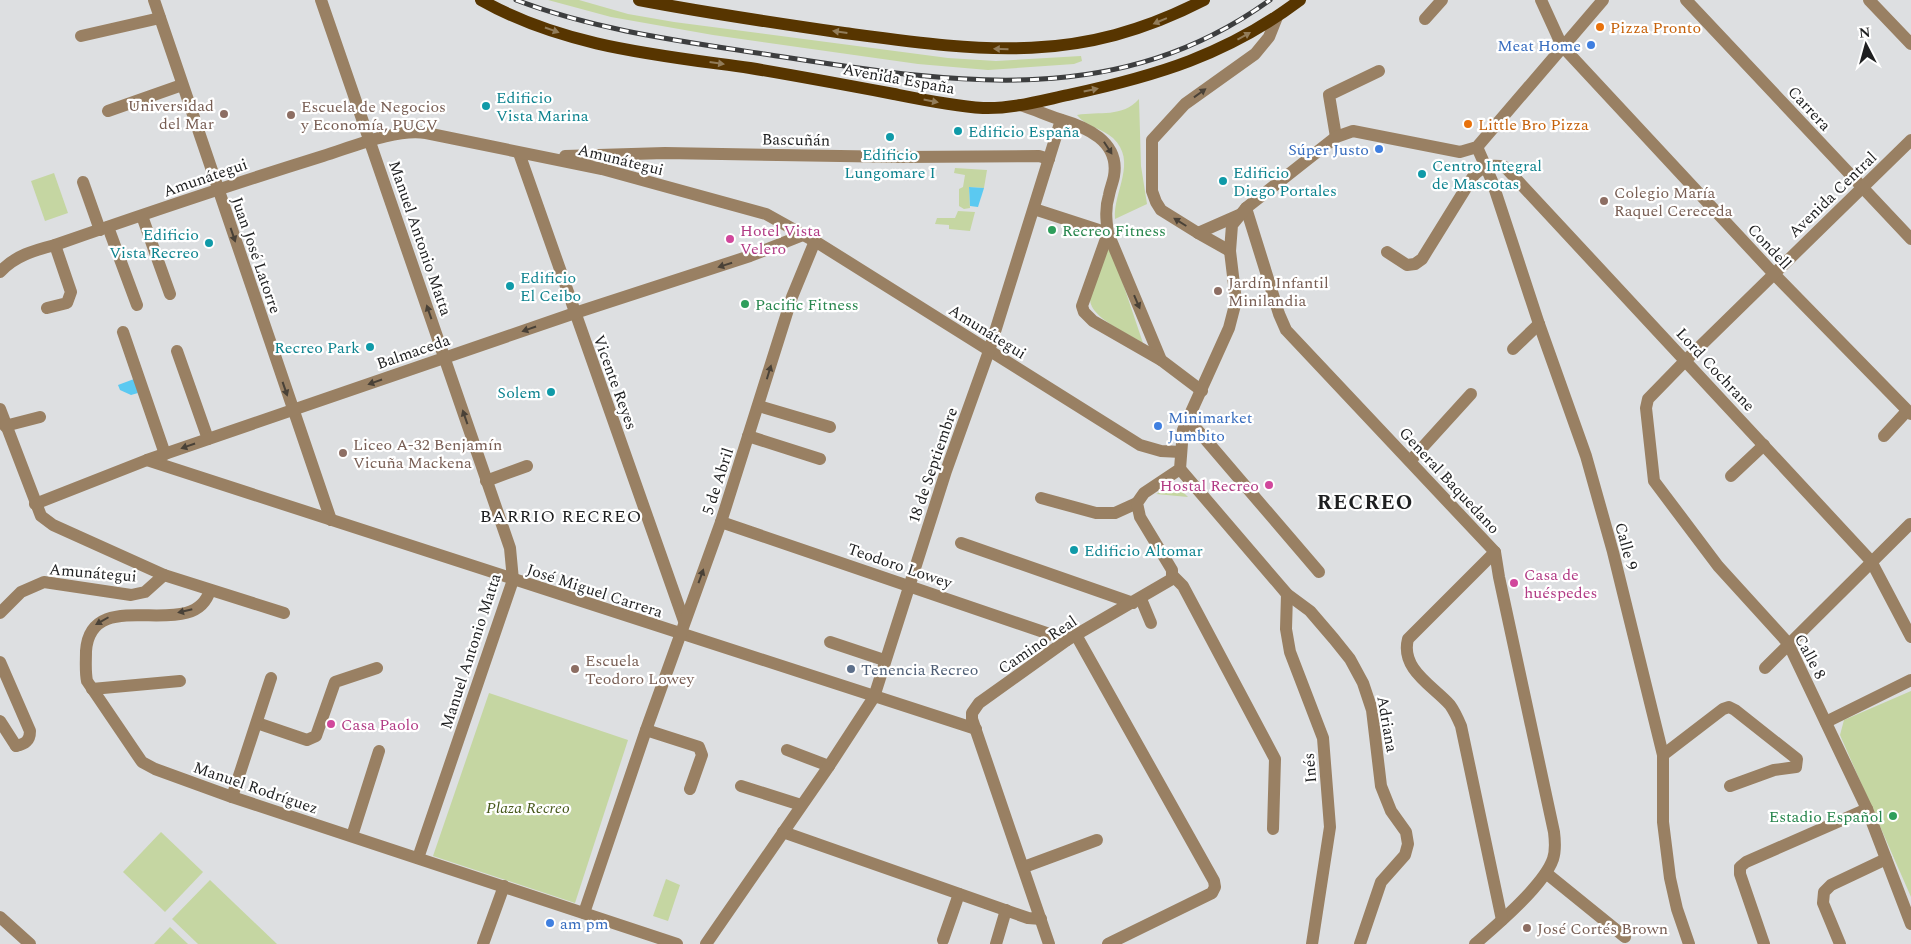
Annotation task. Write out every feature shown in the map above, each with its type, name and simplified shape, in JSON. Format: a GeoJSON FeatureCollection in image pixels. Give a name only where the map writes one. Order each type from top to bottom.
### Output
{"type":"FeatureCollection","features":[{"type":"Feature","properties":{"kind":"main road","name":"Avenida España"},"geometry":{"type":"LineString","coordinates":[[481,0],[532,24],[580,40],[648,54],[802,76],[950,105],[986,108],[1020,106],[1135,81],[1181,66],[1216,52],[1277,17],[1300,0]]}},
{"type":"Feature","properties":{"kind":"main road"},"geometry":{"type":"LineString","coordinates":[[639,0],[716,15],[942,46],[1031,50],[1086,43],[1124,34],[1174,15],[1204,0]]}},
{"type":"Feature","properties":{"kind":"street","name":"Juan José Latorre"},"geometry":{"type":"LineString","coordinates":[[154,0],[331,520]]}},
{"type":"Feature","properties":{"kind":"street","name":"Manuel Antonio Matta"},"geometry":{"type":"LineString","coordinates":[[320,0],[510,548],[513,580],[418,858]]}},
{"type":"Feature","properties":{"kind":"street"},"geometry":{"type":"LineString","coordinates":[[1425,19],[1442,0]]}},
{"type":"Feature","properties":{"kind":"street","name":"Condell"},"geometry":{"type":"LineString","coordinates":[[1541,0],[1562,46],[1774,274],[1909,413]]}},
{"type":"Feature","properties":{"kind":"street"},"geometry":{"type":"LineString","coordinates":[[1198,233],[1243,211],[1336,137],[1353,131],[1460,152],[1477,147],[1603,0]]}},
{"type":"Feature","properties":{"kind":"street","name":"Carrera"},"geometry":{"type":"LineString","coordinates":[[1686,0],[1911,239]]}},
{"type":"Feature","properties":{"kind":"street"},"geometry":{"type":"LineString","coordinates":[[1869,0],[1911,44]]}},
{"type":"Feature","properties":{"kind":"street"},"geometry":{"type":"LineString","coordinates":[[1230,251],[1161,210],[1152,191],[1152,140],[1185,104],[1255,54],[1270,37],[1277,17]]}},
{"type":"Feature","properties":{"kind":"street"},"geometry":{"type":"LineString","coordinates":[[81,36],[160,18]]}},
{"type":"Feature","properties":{"kind":"street"},"geometry":{"type":"LineString","coordinates":[[1336,137],[1329,95],[1379,71]]}},
{"type":"Feature","properties":{"kind":"street"},"geometry":{"type":"LineString","coordinates":[[108,111],[182,85]]}},
{"type":"Feature","properties":{"kind":"street"},"geometry":{"type":"LineString","coordinates":[[1020,106],[1038,110],[1061,120],[1075,122],[1098,136],[1111,153],[1115,163],[1114,177],[1105,212],[1108,233],[1161,360]]}},
{"type":"Feature","properties":{"kind":"street","name":"18 de Septiembre"},"geometry":{"type":"LineString","coordinates":[[706,944],[829,766],[874,696],[909,585],[989,351],[1061,120]]}},
{"type":"Feature","properties":{"kind":"street","name":"Amunátegui"},"geometry":{"type":"LineString","coordinates":[[2,265],[33,250],[55,245],[218,189],[370,142],[415,131],[602,168],[766,214],[809,238],[1140,445],[1161,451],[1181,452]]}},
{"type":"Feature","properties":{"kind":"street","name":"Avenida Central"},"geometry":{"type":"LineString","coordinates":[[1648,399],[1911,140]]}},
{"type":"Feature","properties":{"kind":"street"},"geometry":{"type":"LineString","coordinates":[[1387,252],[1407,265],[1415,264],[1422,258],[1474,175],[1487,166],[1477,147]]}},
{"type":"Feature","properties":{"kind":"street","name":"Vicente Reyes"},"geometry":{"type":"LineString","coordinates":[[519,153],[684,621]]}},
{"type":"Feature","properties":{"kind":"street","name":"Bascuñán"},"geometry":{"type":"LineString","coordinates":[[542,157],[665,153],[902,157],[1039,156],[1049,159]]}},
{"type":"Feature","properties":{"kind":"street","name":"Lord Cochrane"},"geometry":{"type":"LineString","coordinates":[[1487,166],[1496,165],[1504,167],[1686,360],[1871,561],[1911,638]]}},
{"type":"Feature","properties":{"kind":"street","name":"Calle 9"},"geometry":{"type":"LineString","coordinates":[[1487,166],[1539,324],[1586,456],[1615,562],[1663,756],[1664,822],[1670,878],[1676,908],[1689,944]]}},
{"type":"Feature","properties":{"kind":"street"},"geometry":{"type":"LineString","coordinates":[[83,182],[137,305]]}},
{"type":"Feature","properties":{"kind":"street"},"geometry":{"type":"LineString","coordinates":[[1034,209],[1108,233]]}},
{"type":"Feature","properties":{"kind":"street"},"geometry":{"type":"LineString","coordinates":[[1041,498],[1096,513],[1114,513],[1137,503],[1144,493],[1180,469],[1181,440],[1188,419],[1229,328],[1236,301],[1230,251],[1232,225],[1243,211]]}},
{"type":"Feature","properties":{"kind":"street","name":"General Baquedano"},"geometry":{"type":"LineString","coordinates":[[1243,211],[1286,330],[1411,460],[1495,552],[1555,843],[1554,859],[1546,873]]}},
{"type":"Feature","properties":{"kind":"street"},"geometry":{"type":"LineString","coordinates":[[142,216],[170,294]]}},
{"type":"Feature","properties":{"kind":"street"},"geometry":{"type":"LineString","coordinates":[[1108,233],[1082,306],[1084,312],[1093,321],[1161,360],[1202,391]]}},
{"type":"Feature","properties":{"kind":"street","name":"Balmaceda"},"geometry":{"type":"LineString","coordinates":[[35,504],[147,460],[292,410],[575,313],[809,238]]}},
{"type":"Feature","properties":{"kind":"street","name":"5 de Abril"},"geometry":{"type":"LineString","coordinates":[[584,913],[684,621],[721,522],[759,406],[809,238]]}},
{"type":"Feature","properties":{"kind":"street"},"geometry":{"type":"LineString","coordinates":[[47,308],[67,302],[71,292],[55,245]]}},
{"type":"Feature","properties":{"kind":"street"},"geometry":{"type":"LineString","coordinates":[[1513,349],[1539,324]]}},
{"type":"Feature","properties":{"kind":"street"},"geometry":{"type":"LineString","coordinates":[[123,332],[165,454]]}},
{"type":"Feature","properties":{"kind":"street"},"geometry":{"type":"LineString","coordinates":[[177,351],[208,439]]}},
{"type":"Feature","properties":{"kind":"street"},"geometry":{"type":"LineString","coordinates":[[1411,460],[1471,394]]}},
{"type":"Feature","properties":{"kind":"street","name":"Calle 8"},"geometry":{"type":"LineString","coordinates":[[1648,399],[1647,417],[1654,482],[1718,566],[1788,643],[1867,809],[1911,924]]}},
{"type":"Feature","properties":{"kind":"street"},"geometry":{"type":"LineString","coordinates":[[759,406],[830,426]]}},
{"type":"Feature","properties":{"kind":"street","name":"Amunátegui"},"geometry":{"type":"LineString","coordinates":[[0,409],[41,516],[54,525],[164,575],[145,592],[131,595],[44,582],[20,592],[0,613]]}},
{"type":"Feature","properties":{"kind":"street"},"geometry":{"type":"LineString","coordinates":[[1884,436],[1909,413]]}},
{"type":"Feature","properties":{"kind":"street"},"geometry":{"type":"LineString","coordinates":[[5,426],[40,417]]}},
{"type":"Feature","properties":{"kind":"street"},"geometry":{"type":"LineString","coordinates":[[1188,419],[1318,572]]}},
{"type":"Feature","properties":{"kind":"street"},"geometry":{"type":"LineString","coordinates":[[748,436],[820,459]]}},
{"type":"Feature","properties":{"kind":"street"},"geometry":{"type":"LineString","coordinates":[[1731,476],[1764,445]]}},
{"type":"Feature","properties":{"kind":"street","name":"José Miguel Carrera"},"geometry":{"type":"LineString","coordinates":[[147,460],[680,635],[976,729]]}},
{"type":"Feature","properties":{"kind":"street"},"geometry":{"type":"LineString","coordinates":[[486,480],[527,466]]}},
{"type":"Feature","properties":{"kind":"street","name":"Adriana"},"geometry":{"type":"LineString","coordinates":[[1180,469],[1287,594],[1310,611],[1334,639],[1350,659],[1362,683],[1372,710],[1382,786],[1391,811],[1406,832],[1408,844],[1405,855],[1381,882],[1360,944]]}},
{"type":"Feature","properties":{"kind":"street"},"geometry":{"type":"LineString","coordinates":[[1137,503],[1140,517],[1172,570],[1173,576],[1183,586],[1275,759],[1272,829]]}},
{"type":"Feature","properties":{"kind":"street","name":"Teodoro Lowey"},"geometry":{"type":"LineString","coordinates":[[721,522],[1071,638]]}},
{"type":"Feature","properties":{"kind":"street"},"geometry":{"type":"LineString","coordinates":[[1765,668],[1788,643],[1910,524]]}},
{"type":"Feature","properties":{"kind":"street"},"geometry":{"type":"LineString","coordinates":[[961,543],[1137,601],[1151,624]]}},
{"type":"Feature","properties":{"kind":"street"},"geometry":{"type":"LineString","coordinates":[[1495,552],[1408,639],[1407,654],[1414,669],[1451,706],[1461,726],[1502,920]]}},
{"type":"Feature","properties":{"kind":"street"},"geometry":{"type":"LineString","coordinates":[[164,575],[284,613]]}},
{"type":"Feature","properties":{"kind":"street","name":"Camino Real"},"geometry":{"type":"LineString","coordinates":[[1049,944],[972,720],[975,707],[1071,638],[1170,582],[1173,576]]}},
{"type":"Feature","properties":{"kind":"street","name":"Manuel Rodríguez"},"geometry":{"type":"LineString","coordinates":[[210,590],[207,600],[200,607],[184,612],[149,617],[110,616],[95,624],[87,643],[85,671],[92,689],[142,762],[155,769],[232,796],[677,944]]}},
{"type":"Feature","properties":{"kind":"street","name":"Inés"},"geometry":{"type":"LineString","coordinates":[[1287,594],[1286,629],[1290,652],[1323,738],[1330,827],[1312,944]]}},
{"type":"Feature","properties":{"kind":"street"},"geometry":{"type":"LineString","coordinates":[[1071,638],[1214,881],[1212,893],[1108,944]]}},
{"type":"Feature","properties":{"kind":"street"},"geometry":{"type":"LineString","coordinates":[[830,642],[884,660]]}},
{"type":"Feature","properties":{"kind":"street"},"geometry":{"type":"LineString","coordinates":[[0,662],[30,731],[30,736],[25,744],[16,746],[0,740]]}},
{"type":"Feature","properties":{"kind":"street"},"geometry":{"type":"LineString","coordinates":[[257,724],[307,740],[312,739],[316,736],[335,682],[377,668]]}},
{"type":"Feature","properties":{"kind":"street"},"geometry":{"type":"LineString","coordinates":[[232,796],[257,724],[270,678]]}},
{"type":"Feature","properties":{"kind":"street"},"geometry":{"type":"LineString","coordinates":[[1826,722],[1911,680]]}},
{"type":"Feature","properties":{"kind":"street"},"geometry":{"type":"LineString","coordinates":[[92,689],[180,681]]}},
{"type":"Feature","properties":{"kind":"street"},"geometry":{"type":"LineString","coordinates":[[1663,756],[1723,709],[1729,707],[1797,759],[1796,767],[1774,770],[1730,786]]}},
{"type":"Feature","properties":{"kind":"street"},"geometry":{"type":"LineString","coordinates":[[0,721],[16,746]]}},
{"type":"Feature","properties":{"kind":"street"},"geometry":{"type":"LineString","coordinates":[[646,730],[699,747],[702,755],[690,789]]}},
{"type":"Feature","properties":{"kind":"street"},"geometry":{"type":"LineString","coordinates":[[788,750],[829,766]]}},
{"type":"Feature","properties":{"kind":"street"},"geometry":{"type":"LineString","coordinates":[[352,836],[379,752]]}},
{"type":"Feature","properties":{"kind":"street"},"geometry":{"type":"LineString","coordinates":[[741,786],[801,805]]}},
{"type":"Feature","properties":{"kind":"street"},"geometry":{"type":"LineString","coordinates":[[1764,944],[1740,874],[1740,867],[1746,862],[1867,809]]}},
{"type":"Feature","properties":{"kind":"street"},"geometry":{"type":"LineString","coordinates":[[783,832],[1028,918],[1041,920]]}},
{"type":"Feature","properties":{"kind":"street"},"geometry":{"type":"LineString","coordinates":[[1024,867],[1097,840]]}},
{"type":"Feature","properties":{"kind":"street"},"geometry":{"type":"LineString","coordinates":[[1840,944],[1822,903],[1824,892],[1831,885],[1886,859]]}},
{"type":"Feature","properties":{"kind":"street"},"geometry":{"type":"LineString","coordinates":[[1475,944],[1502,920],[1546,873],[1625,937]]}},
{"type":"Feature","properties":{"kind":"street"},"geometry":{"type":"LineString","coordinates":[[483,944],[504,886]]}},
{"type":"Feature","properties":{"kind":"street"},"geometry":{"type":"LineString","coordinates":[[943,940],[959,894]]}},
{"type":"Feature","properties":{"kind":"street"},"geometry":{"type":"LineString","coordinates":[[996,944],[1006,910]]}},
{"type":"Feature","properties":{"kind":"street"},"geometry":{"type":"LineString","coordinates":[[0,917],[30,944]]}},
{"type":"Feature","properties":{"kind":"green space"},"geometry":{"type":"Polygon","coordinates":[[[548,0],[579,0],[628,14],[674,22],[948,58],[996,61],[1081,56],[1082,61],[1074,64],[988,70],[918,64],[713,35],[611,17],[548,0]]]}},
{"type":"Feature","properties":{"kind":"green space"},"geometry":{"type":"Polygon","coordinates":[[[1139,99],[1141,166],[1147,204],[1115,219],[1115,208],[1123,177],[1124,157],[1120,147],[1113,138],[1085,122],[1077,115],[1118,111],[1132,105],[1139,99]]]}},
{"type":"Feature","properties":{"kind":"green space"},"geometry":{"type":"Polygon","coordinates":[[[955,168],[987,170],[984,188],[969,187],[970,208],[964,209],[959,206],[959,189],[963,187],[965,175],[954,173],[955,168]]]}},
{"type":"Feature","properties":{"kind":"green space"},"geometry":{"type":"Polygon","coordinates":[[[54,173],[68,213],[45,221],[31,181],[54,173]]]}},
{"type":"Feature","properties":{"kind":"green space"},"geometry":{"type":"Polygon","coordinates":[[[958,211],[975,212],[970,231],[949,229],[949,225],[935,224],[937,218],[955,218],[958,211]]]}},
{"type":"Feature","properties":{"kind":"green space"},"geometry":{"type":"Polygon","coordinates":[[[1106,248],[1112,251],[1143,343],[1104,319],[1092,307],[1090,300],[1092,288],[1106,248]]]}},
{"type":"Feature","properties":{"kind":"green space"},"geometry":{"type":"Polygon","coordinates":[[[1176,485],[1188,497],[1156,494],[1176,485]]]}},
{"type":"Feature","properties":{"kind":"green space","name":"Estadio Español"},"geometry":{"type":"Polygon","coordinates":[[[1911,691],[1911,897],[1840,735],[1844,720],[1911,691]]]}},
{"type":"Feature","properties":{"kind":"green space","name":"Plaza Recreo"},"geometry":{"type":"Polygon","coordinates":[[[489,693],[628,740],[575,903],[433,856],[489,693]]]}},
{"type":"Feature","properties":{"kind":"green space"},"geometry":{"type":"Polygon","coordinates":[[[161,832],[203,872],[165,912],[123,872],[161,832]]]}},
{"type":"Feature","properties":{"kind":"green space"},"geometry":{"type":"Polygon","coordinates":[[[666,879],[680,885],[668,921],[653,916],[666,879]]]}},
{"type":"Feature","properties":{"kind":"green space"},"geometry":{"type":"Polygon","coordinates":[[[210,880],[277,944],[198,944],[172,919],[210,880]]]}},
{"type":"Feature","properties":{"kind":"green space"},"geometry":{"type":"Polygon","coordinates":[[[170,927],[188,944],[154,944],[170,927]]]}},
{"type":"Feature","properties":{"kind":"water"},"geometry":{"type":"Polygon","coordinates":[[[969,187],[984,188],[978,207],[970,206],[969,187]]]}},
{"type":"Feature","properties":{"kind":"water"},"geometry":{"type":"Polygon","coordinates":[[[134,379],[138,393],[131,395],[120,390],[118,385],[134,379]]]}},
{"type":"Feature","properties":{"kind":"railway"},"geometry":{"type":"LineString","coordinates":[[516,0],[607,27],[701,44],[896,73],[961,79],[1025,80],[1088,74],[1149,60],[1210,36],[1270,0]]}},
{"type":"Feature","properties":{"kind":"place","name":"Pizza Pronto"},"geometry":{"type":"Point","coordinates":[1600,27]}},
{"type":"Feature","properties":{"kind":"place","name":"Meat Home"},"geometry":{"type":"Point","coordinates":[1591,45]}},
{"type":"Feature","properties":{"kind":"place","name":"Edificio Vista Marina"},"geometry":{"type":"Point","coordinates":[486,106]}},
{"type":"Feature","properties":{"kind":"place","name":"Universidad del Mar"},"geometry":{"type":"Point","coordinates":[224,114]}},
{"type":"Feature","properties":{"kind":"place","name":"Escuela de Negocios y Economía, PUCV"},"geometry":{"type":"Point","coordinates":[291,115]}},
{"type":"Feature","properties":{"kind":"place","name":"Little Bro Pizza"},"geometry":{"type":"Point","coordinates":[1468,124]}},
{"type":"Feature","properties":{"kind":"place","name":"Edificio España"},"geometry":{"type":"Point","coordinates":[958,131]}},
{"type":"Feature","properties":{"kind":"place","name":"Edificio Lungomare I"},"geometry":{"type":"Point","coordinates":[890,137]}},
{"type":"Feature","properties":{"kind":"place","name":"Súper Justo"},"geometry":{"type":"Point","coordinates":[1379,149]}},
{"type":"Feature","properties":{"kind":"place","name":"Centro Integral de Mascotas"},"geometry":{"type":"Point","coordinates":[1422,174]}},
{"type":"Feature","properties":{"kind":"place","name":"Edificio Diego Portales"},"geometry":{"type":"Point","coordinates":[1223,181]}},
{"type":"Feature","properties":{"kind":"place","name":"Colegio María Raquel Cereceda"},"geometry":{"type":"Point","coordinates":[1604,201]}},
{"type":"Feature","properties":{"kind":"place","name":"Recreo Fitness"},"geometry":{"type":"Point","coordinates":[1052,230]}},
{"type":"Feature","properties":{"kind":"place","name":"Hotel Vista Velero"},"geometry":{"type":"Point","coordinates":[730,239]}},
{"type":"Feature","properties":{"kind":"place","name":"Edificio Vista Recreo"},"geometry":{"type":"Point","coordinates":[209,243]}},
{"type":"Feature","properties":{"kind":"place","name":"Edificio El Ceibo"},"geometry":{"type":"Point","coordinates":[510,286]}},
{"type":"Feature","properties":{"kind":"place","name":"Jardín Infantil Minilandia"},"geometry":{"type":"Point","coordinates":[1218,291]}},
{"type":"Feature","properties":{"kind":"place","name":"Pacific Fitness"},"geometry":{"type":"Point","coordinates":[745,304]}},
{"type":"Feature","properties":{"kind":"place","name":"Recreo Park"},"geometry":{"type":"Point","coordinates":[370,347]}},
{"type":"Feature","properties":{"kind":"place","name":"Solem"},"geometry":{"type":"Point","coordinates":[551,392]}},
{"type":"Feature","properties":{"kind":"place","name":"Minimarket Jumbito"},"geometry":{"type":"Point","coordinates":[1158,426]}},
{"type":"Feature","properties":{"kind":"place","name":"Liceo A-32 Benjamín Vicuña Mackena"},"geometry":{"type":"Point","coordinates":[343,453]}},
{"type":"Feature","properties":{"kind":"place","name":"Hostal Recreo"},"geometry":{"type":"Point","coordinates":[1269,485]}},
{"type":"Feature","properties":{"kind":"place","name":"Edificio Altomar"},"geometry":{"type":"Point","coordinates":[1074,550]}},
{"type":"Feature","properties":{"kind":"place","name":"Casa de huéspedes"},"geometry":{"type":"Point","coordinates":[1514,583]}},
{"type":"Feature","properties":{"kind":"place","name":"Escuela Teodoro Lowey"},"geometry":{"type":"Point","coordinates":[575,669]}},
{"type":"Feature","properties":{"kind":"place","name":"Tenencia Recreo"},"geometry":{"type":"Point","coordinates":[851,669]}},
{"type":"Feature","properties":{"kind":"place","name":"Casa Paolo"},"geometry":{"type":"Point","coordinates":[331,724]}},
{"type":"Feature","properties":{"kind":"place","name":"Estadio Español"},"geometry":{"type":"Point","coordinates":[1893,816]}},
{"type":"Feature","properties":{"kind":"place","name":"am pm"},"geometry":{"type":"Point","coordinates":[550,923]}},
{"type":"Feature","properties":{"kind":"place","name":"José Cortés Brown"},"geometry":{"type":"Point","coordinates":[1527,928]}},
{"type":"Feature","properties":{"kind":"district","name":"RECREO"},"geometry":{"type":"Point","coordinates":[1365,502]}},
{"type":"Feature","properties":{"kind":"district","name":"BARRIO RECREO"},"geometry":{"type":"Point","coordinates":[561,516]}}]}
